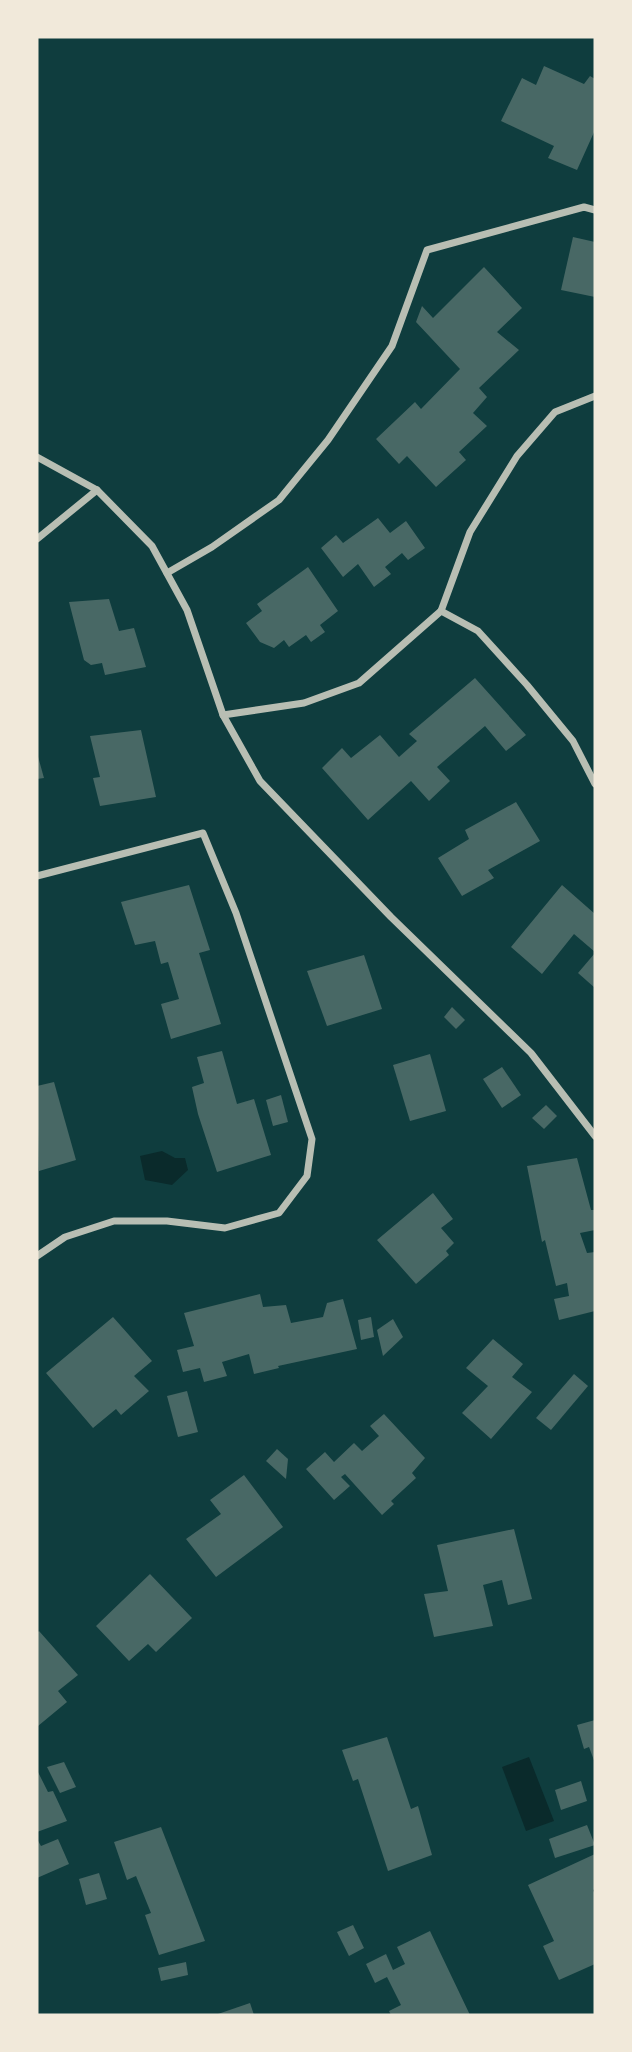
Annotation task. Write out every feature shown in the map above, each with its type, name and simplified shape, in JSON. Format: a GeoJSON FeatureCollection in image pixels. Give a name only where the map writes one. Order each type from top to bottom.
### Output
{"type":"FeatureCollection","features":[{"type":"Feature","properties":{"kind":"street"},"geometry":{"type":"LineString","coordinates":[[167,573],[212,547],[279,500],[328,440],[392,346],[427,250],[584,207],[595,210]]}},
{"type":"Feature","properties":{"kind":"street"},"geometry":{"type":"LineString","coordinates":[[223,715],[304,703],[359,683],[441,611],[470,532],[517,456],[555,412],[595,396]]}},
{"type":"Feature","properties":{"kind":"street"},"geometry":{"type":"LineString","coordinates":[[37,457],[97,490],[152,545],[187,610],[223,715],[260,780],[391,917],[531,1053],[595,1136]]}},
{"type":"Feature","properties":{"kind":"street"},"geometry":{"type":"LineString","coordinates":[[37,539],[97,490]]}},
{"type":"Feature","properties":{"kind":"street"},"geometry":{"type":"LineString","coordinates":[[441,611],[478,631],[527,685],[573,741],[595,784]]}},
{"type":"Feature","properties":{"kind":"street"},"geometry":{"type":"LineString","coordinates":[[37,876],[203,833],[236,913],[312,1139],[307,1176],[279,1213],[225,1228],[167,1221],[114,1221],[65,1237],[37,1256]]}},
{"type":"Feature","properties":{"kind":"water"},"geometry":{"type":"Polygon","coordinates":[[[162,1151],[175,1158],[185,1158],[188,1170],[172,1185],[145,1180],[140,1156],[162,1151]]]}},
{"type":"Feature","properties":{"kind":"water"},"geometry":{"type":"Polygon","coordinates":[[[529,1757],[554,1821],[526,1831],[502,1767],[529,1757]]]}},
{"type":"Feature","properties":{"kind":"building"},"geometry":{"type":"Polygon","coordinates":[[[544,66],[584,84],[590,76],[595,79],[595,130],[577,170],[548,158],[554,146],[501,121],[522,78],[536,85],[544,66]]]}},
{"type":"Feature","properties":{"kind":"building"},"geometry":{"type":"Polygon","coordinates":[[[573,237],[595,242],[595,297],[561,290],[573,237]]]}},
{"type":"Feature","properties":{"kind":"building"},"geometry":{"type":"Polygon","coordinates":[[[484,267],[522,308],[497,332],[519,350],[479,388],[487,397],[473,413],[487,426],[459,452],[466,460],[436,487],[407,456],[399,464],[376,439],[415,402],[421,409],[460,369],[416,322],[422,306],[433,318],[484,267]]]}},
{"type":"Feature","properties":{"kind":"building"},"geometry":{"type":"Polygon","coordinates":[[[378,518],[390,533],[406,521],[425,548],[408,560],[402,553],[385,567],[391,574],[374,587],[358,564],[343,577],[321,548],[336,535],[343,543],[378,518]]]}},
{"type":"Feature","properties":{"kind":"building"},"geometry":{"type":"Polygon","coordinates":[[[308,567],[338,611],[320,625],[325,632],[311,642],[306,635],[289,647],[284,640],[274,648],[260,642],[246,623],[262,611],[257,604],[308,567]]]}},
{"type":"Feature","properties":{"kind":"building"},"geometry":{"type":"Polygon","coordinates":[[[109,599],[119,631],[134,628],[146,667],[105,675],[102,663],[91,665],[84,660],[69,602],[109,599]]]}},
{"type":"Feature","properties":{"kind":"building"},"geometry":{"type":"Polygon","coordinates":[[[475,678],[526,735],[506,751],[485,726],[437,767],[450,781],[429,801],[411,781],[368,820],[322,768],[342,748],[351,758],[380,735],[399,757],[417,741],[409,734],[475,678]]]}},
{"type":"Feature","properties":{"kind":"building"},"geometry":{"type":"Polygon","coordinates":[[[141,730],[156,797],[100,806],[93,778],[100,777],[90,736],[141,730]]]}},
{"type":"Feature","properties":{"kind":"building"},"geometry":{"type":"Polygon","coordinates":[[[37,753],[44,778],[37,779],[37,753]]]}},
{"type":"Feature","properties":{"kind":"building"},"geometry":{"type":"Polygon","coordinates":[[[516,802],[540,841],[488,870],[494,878],[462,896],[438,858],[469,839],[465,830],[516,802]]]}},
{"type":"Feature","properties":{"kind":"building"},"geometry":{"type":"Polygon","coordinates":[[[189,885],[210,950],[199,953],[221,1024],[171,1039],[161,1004],[179,999],[168,962],[161,964],[155,941],[135,945],[121,902],[189,885]]]}},
{"type":"Feature","properties":{"kind":"building"},"geometry":{"type":"Polygon","coordinates":[[[562,885],[595,914],[595,952],[574,934],[542,974],[511,947],[562,885]]]}},
{"type":"Feature","properties":{"kind":"building"},"geometry":{"type":"Polygon","coordinates":[[[595,953],[595,988],[578,973],[595,953]]]}},
{"type":"Feature","properties":{"kind":"building"},"geometry":{"type":"Polygon","coordinates":[[[364,955],[382,1009],[327,1026],[307,971],[364,955]]]}},
{"type":"Feature","properties":{"kind":"building"},"geometry":{"type":"Polygon","coordinates":[[[452,1007],[465,1020],[456,1029],[444,1017],[452,1007]]]}},
{"type":"Feature","properties":{"kind":"building"},"geometry":{"type":"Polygon","coordinates":[[[222,1051],[237,1104],[254,1099],[271,1155],[217,1172],[192,1087],[204,1083],[197,1057],[222,1051]]]}},
{"type":"Feature","properties":{"kind":"building"},"geometry":{"type":"Polygon","coordinates":[[[430,1054],[446,1111],[410,1121],[393,1065],[430,1054]]]}},
{"type":"Feature","properties":{"kind":"building"},"geometry":{"type":"Polygon","coordinates":[[[502,1067],[521,1095],[502,1108],[483,1079],[502,1067]]]}},
{"type":"Feature","properties":{"kind":"building"},"geometry":{"type":"Polygon","coordinates":[[[54,1082],[76,1160],[39,1171],[37,1086],[54,1082]]]}},
{"type":"Feature","properties":{"kind":"building"},"geometry":{"type":"Polygon","coordinates":[[[281,1095],[288,1122],[273,1126],[266,1100],[281,1095]]]}},
{"type":"Feature","properties":{"kind":"building"},"geometry":{"type":"Polygon","coordinates":[[[546,1105],[557,1116],[544,1129],[532,1118],[546,1105]]]}},
{"type":"Feature","properties":{"kind":"building"},"geometry":{"type":"Polygon","coordinates":[[[577,1158],[591,1210],[595,1210],[595,1230],[580,1233],[587,1253],[595,1252],[595,1311],[559,1320],[554,1299],[569,1296],[567,1283],[556,1286],[545,1240],[542,1242],[527,1166],[577,1158]]]}},
{"type":"Feature","properties":{"kind":"building"},"geometry":{"type":"Polygon","coordinates":[[[433,1193],[453,1219],[441,1228],[454,1243],[446,1251],[449,1255],[416,1284],[377,1240],[433,1193]]]}},
{"type":"Feature","properties":{"kind":"building"},"geometry":{"type":"Polygon","coordinates":[[[260,1294],[263,1307],[286,1305],[291,1323],[323,1317],[327,1303],[343,1299],[357,1349],[278,1366],[279,1368],[254,1374],[249,1354],[222,1362],[227,1376],[204,1382],[200,1368],[183,1372],[177,1350],[194,1346],[184,1313],[260,1294]]]}},
{"type":"Feature","properties":{"kind":"building"},"geometry":{"type":"Polygon","coordinates":[[[113,1317],[152,1361],[134,1376],[149,1391],[121,1415],[116,1409],[93,1428],[46,1373],[113,1317]]]}},
{"type":"Feature","properties":{"kind":"building"},"geometry":{"type":"Polygon","coordinates":[[[371,1317],[374,1337],[361,1340],[358,1320],[371,1317]]]}},
{"type":"Feature","properties":{"kind":"building"},"geometry":{"type":"Polygon","coordinates":[[[393,1319],[403,1337],[383,1356],[377,1330],[393,1319]]]}},
{"type":"Feature","properties":{"kind":"building"},"geometry":{"type":"Polygon","coordinates":[[[493,1339],[523,1364],[512,1377],[532,1392],[491,1439],[462,1413],[488,1386],[466,1368],[493,1339]]]}},
{"type":"Feature","properties":{"kind":"building"},"geometry":{"type":"Polygon","coordinates":[[[574,1374],[588,1386],[551,1430],[536,1418],[574,1374]]]}},
{"type":"Feature","properties":{"kind":"building"},"geometry":{"type":"Polygon","coordinates":[[[187,1391],[198,1432],[178,1437],[167,1396],[187,1391]]]}},
{"type":"Feature","properties":{"kind":"building"},"geometry":{"type":"Polygon","coordinates":[[[384,1414],[425,1458],[412,1473],[416,1478],[391,1501],[394,1504],[382,1515],[345,1474],[341,1477],[350,1486],[334,1500],[306,1469],[325,1452],[334,1462],[354,1443],[362,1451],[379,1436],[370,1426],[384,1414]]]}},
{"type":"Feature","properties":{"kind":"building"},"geometry":{"type":"Polygon","coordinates":[[[277,1449],[288,1459],[286,1479],[266,1461],[277,1449]]]}},
{"type":"Feature","properties":{"kind":"building"},"geometry":{"type":"Polygon","coordinates":[[[244,1475],[283,1527],[216,1577],[186,1539],[221,1514],[210,1500],[244,1475]]]}},
{"type":"Feature","properties":{"kind":"building"},"geometry":{"type":"Polygon","coordinates":[[[514,1529],[532,1599],[508,1605],[502,1580],[483,1585],[493,1626],[434,1637],[424,1594],[448,1591],[437,1545],[514,1529]]]}},
{"type":"Feature","properties":{"kind":"building"},"geometry":{"type":"Polygon","coordinates":[[[150,1574],[192,1618],[156,1652],[148,1644],[129,1661],[96,1626],[150,1574]]]}},
{"type":"Feature","properties":{"kind":"building"},"geometry":{"type":"Polygon","coordinates":[[[39,1631],[78,1675],[58,1691],[67,1702],[38,1726],[37,1633],[39,1631]]]}},
{"type":"Feature","properties":{"kind":"building"},"geometry":{"type":"Polygon","coordinates":[[[595,1720],[595,1763],[589,1747],[584,1749],[577,1725],[595,1720]]]}},
{"type":"Feature","properties":{"kind":"building"},"geometry":{"type":"Polygon","coordinates":[[[387,1737],[411,1809],[418,1806],[432,1855],[388,1871],[358,1779],[353,1781],[342,1750],[387,1737]]]}},
{"type":"Feature","properties":{"kind":"building"},"geometry":{"type":"Polygon","coordinates":[[[64,1762],[76,1787],[60,1793],[47,1767],[64,1762]]]}},
{"type":"Feature","properties":{"kind":"building"},"geometry":{"type":"Polygon","coordinates":[[[37,1770],[48,1792],[53,1791],[67,1821],[37,1832],[37,1770]]]}},
{"type":"Feature","properties":{"kind":"building"},"geometry":{"type":"Polygon","coordinates":[[[581,1781],[587,1801],[561,1810],[555,1790],[581,1781]]]}},
{"type":"Feature","properties":{"kind":"building"},"geometry":{"type":"Polygon","coordinates":[[[587,1825],[595,1845],[555,1858],[549,1839],[587,1825]]]}},
{"type":"Feature","properties":{"kind":"building"},"geometry":{"type":"Polygon","coordinates":[[[161,1827],[205,1941],[159,1955],[145,1915],[151,1913],[136,1876],[127,1880],[114,1842],[161,1827]]]}},
{"type":"Feature","properties":{"kind":"building"},"geometry":{"type":"Polygon","coordinates":[[[37,1839],[41,1846],[58,1839],[69,1864],[37,1878],[37,1839]]]}},
{"type":"Feature","properties":{"kind":"building"},"geometry":{"type":"Polygon","coordinates":[[[595,1854],[595,1964],[559,1980],[543,1946],[554,1941],[528,1885],[595,1854]]]}},
{"type":"Feature","properties":{"kind":"building"},"geometry":{"type":"Polygon","coordinates":[[[99,1873],[107,1899],[86,1905],[79,1879],[99,1873]]]}},
{"type":"Feature","properties":{"kind":"building"},"geometry":{"type":"Polygon","coordinates":[[[353,1925],[364,1948],[349,1956],[337,1932],[353,1925]]]}},
{"type":"Feature","properties":{"kind":"building"},"geometry":{"type":"Polygon","coordinates":[[[430,1931],[470,2015],[391,2015],[389,2011],[401,2005],[387,1977],[375,1983],[366,1964],[386,1954],[393,1970],[405,1964],[397,1947],[430,1931]]]}},
{"type":"Feature","properties":{"kind":"building"},"geometry":{"type":"Polygon","coordinates":[[[186,1962],[188,1975],[161,1981],[158,1968],[186,1962]]]}},
{"type":"Feature","properties":{"kind":"building"},"geometry":{"type":"Polygon","coordinates":[[[250,2003],[254,2015],[215,2015],[250,2003]]]}}]}
